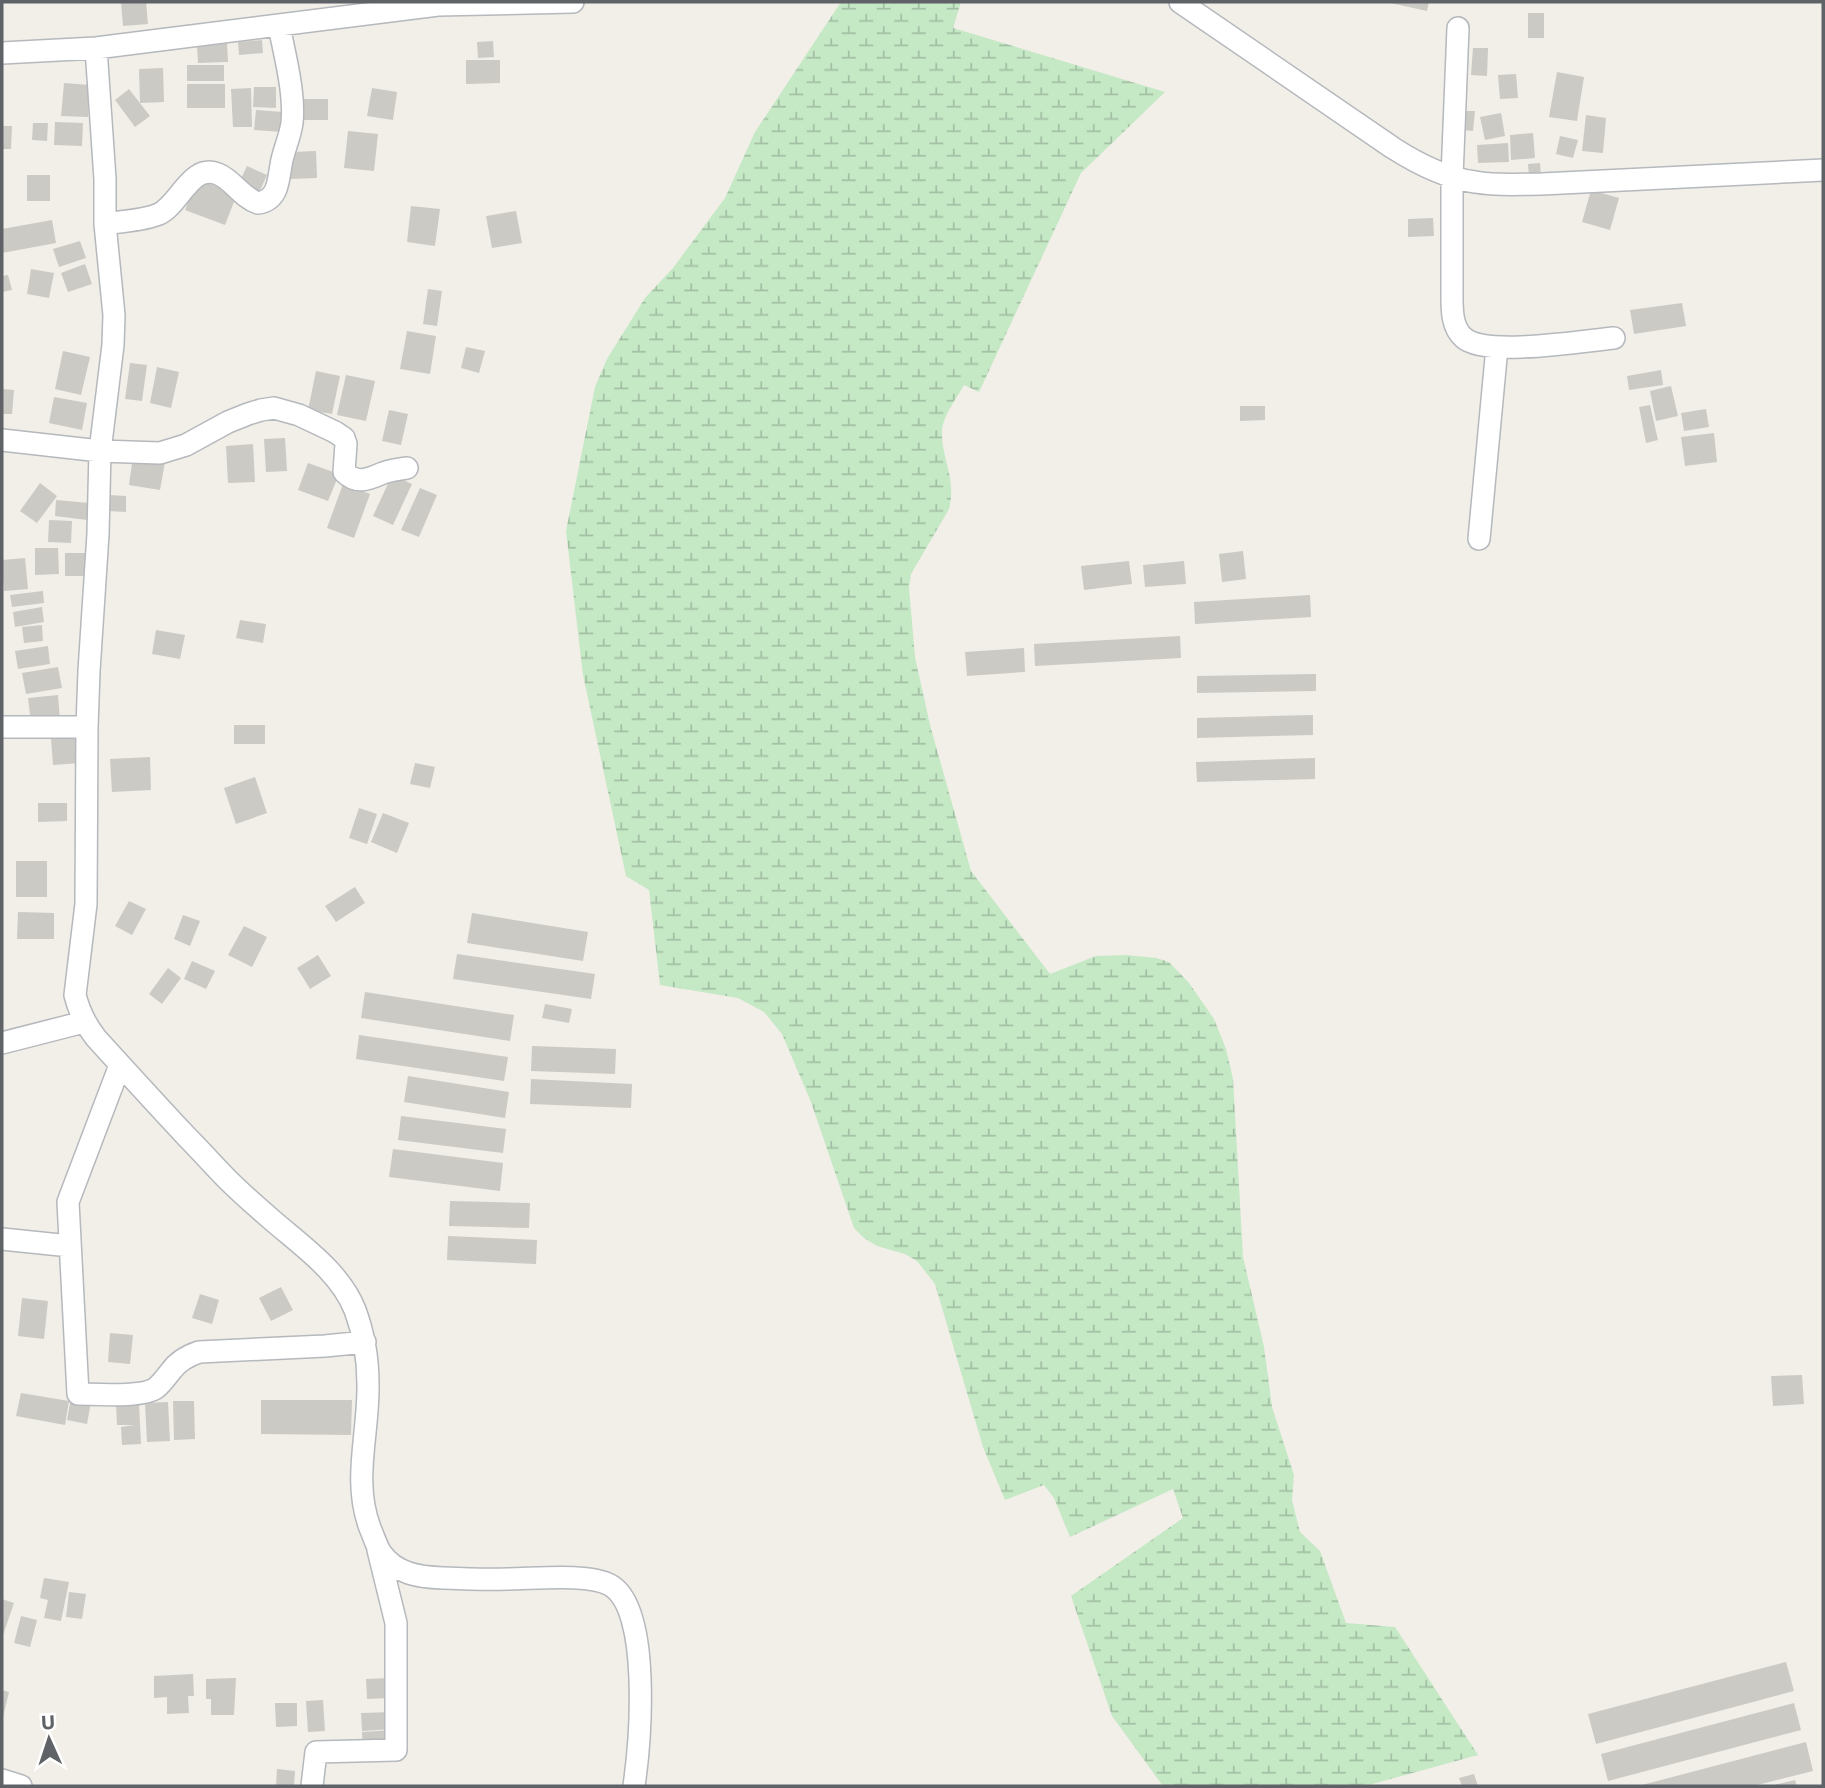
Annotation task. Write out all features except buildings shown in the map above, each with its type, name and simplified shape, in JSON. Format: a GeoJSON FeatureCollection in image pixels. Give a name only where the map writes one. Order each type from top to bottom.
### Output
{"type":"FeatureCollection","features":[{"type":"Feature","properties":{"kind":"street"},"geometry":{"type":"LineString","coordinates":[[2,52],[96,48],[279,26],[368,8],[573,2]]}},
{"type":"Feature","properties":{"kind":"street"},"geometry":{"type":"LineString","coordinates":[[1180,2],[1393,148],[1417,163],[1452,177],[1484,183],[1542,184],[1823,170]]}},
{"type":"Feature","properties":{"kind":"street"},"geometry":{"type":"LineString","coordinates":[[105,224],[159,214],[170,206],[193,178],[204,173],[217,174],[258,203],[268,200],[274,194],[278,187],[292,122],[287,65],[279,26]]}},
{"type":"Feature","properties":{"kind":"street"},"geometry":{"type":"LineString","coordinates":[[1458,28],[1452,177],[1452,292],[1457,329],[1462,337],[1471,343],[1497,347],[1614,338]]}},
{"type":"Feature","properties":{"kind":"street"},"geometry":{"type":"LineString","coordinates":[[96,48],[105,179],[105,224],[114,315],[100,451],[87,727],[86,904],[75,995],[84,1022],[120,1065],[226,1179],[322,1263],[349,1295],[365,1342],[368,1385],[362,1500],[377,1546],[396,1623],[396,1750],[316,1752],[312,1786]]}},
{"type":"Feature","properties":{"kind":"street"},"geometry":{"type":"LineString","coordinates":[[1479,538],[1497,347]]}},
{"type":"Feature","properties":{"kind":"street"},"geometry":{"type":"LineString","coordinates":[[2,440],[100,451],[168,452],[238,418],[274,408],[299,415],[344,438],[344,472],[349,477],[365,480],[407,468]]}},
{"type":"Feature","properties":{"kind":"street"},"geometry":{"type":"LineString","coordinates":[[2,727],[87,727]]}},
{"type":"Feature","properties":{"kind":"street"},"geometry":{"type":"LineString","coordinates":[[2,1043],[84,1022]]}},
{"type":"Feature","properties":{"kind":"street"},"geometry":{"type":"LineString","coordinates":[[120,1065],[68,1202],[78,1394],[151,1391],[178,1362],[199,1352],[365,1342]]}},
{"type":"Feature","properties":{"kind":"street"},"geometry":{"type":"LineString","coordinates":[[2,1239],[70,1246]]}},
{"type":"Feature","properties":{"kind":"street"},"geometry":{"type":"LineString","coordinates":[[377,1546],[390,1562],[406,1573],[478,1580],[577,1578],[610,1585],[621,1594],[635,1623],[637,1646],[641,1717],[634,1786]]}},
{"type":"Feature","properties":{"kind":"street"},"geometry":{"type":"LineString","coordinates":[[2,1780],[21,1786]]}},
{"type":"Feature","properties":{"kind":"green space"},"geometry":{"type":"Polygon","coordinates":[[[841,2],[961,2],[953,28],[1165,92],[1081,173],[979,392],[964,385],[945,419],[942,441],[951,498],[949,509],[911,574],[909,588],[915,657],[930,725],[971,871],[1050,974],[1096,956],[1156,958],[1169,962],[1189,983],[1214,1019],[1226,1049],[1233,1079],[1243,1257],[1264,1347],[1272,1407],[1294,1475],[1292,1500],[1300,1532],[1320,1551],[1346,1623],[1395,1627],[1478,1755],[1365,1786],[1163,1786],[1112,1716],[1071,1596],[1183,1518],[1173,1489],[1070,1537],[1054,1498],[1044,1485],[1005,1500],[983,1447],[935,1284],[917,1261],[905,1254],[877,1246],[854,1228],[811,1102],[782,1034],[764,1012],[738,998],[660,985],[649,890],[626,876],[583,675],[566,531],[595,387],[607,359],[645,298],[673,268],[725,198],[755,132],[841,2]]]}}]}
